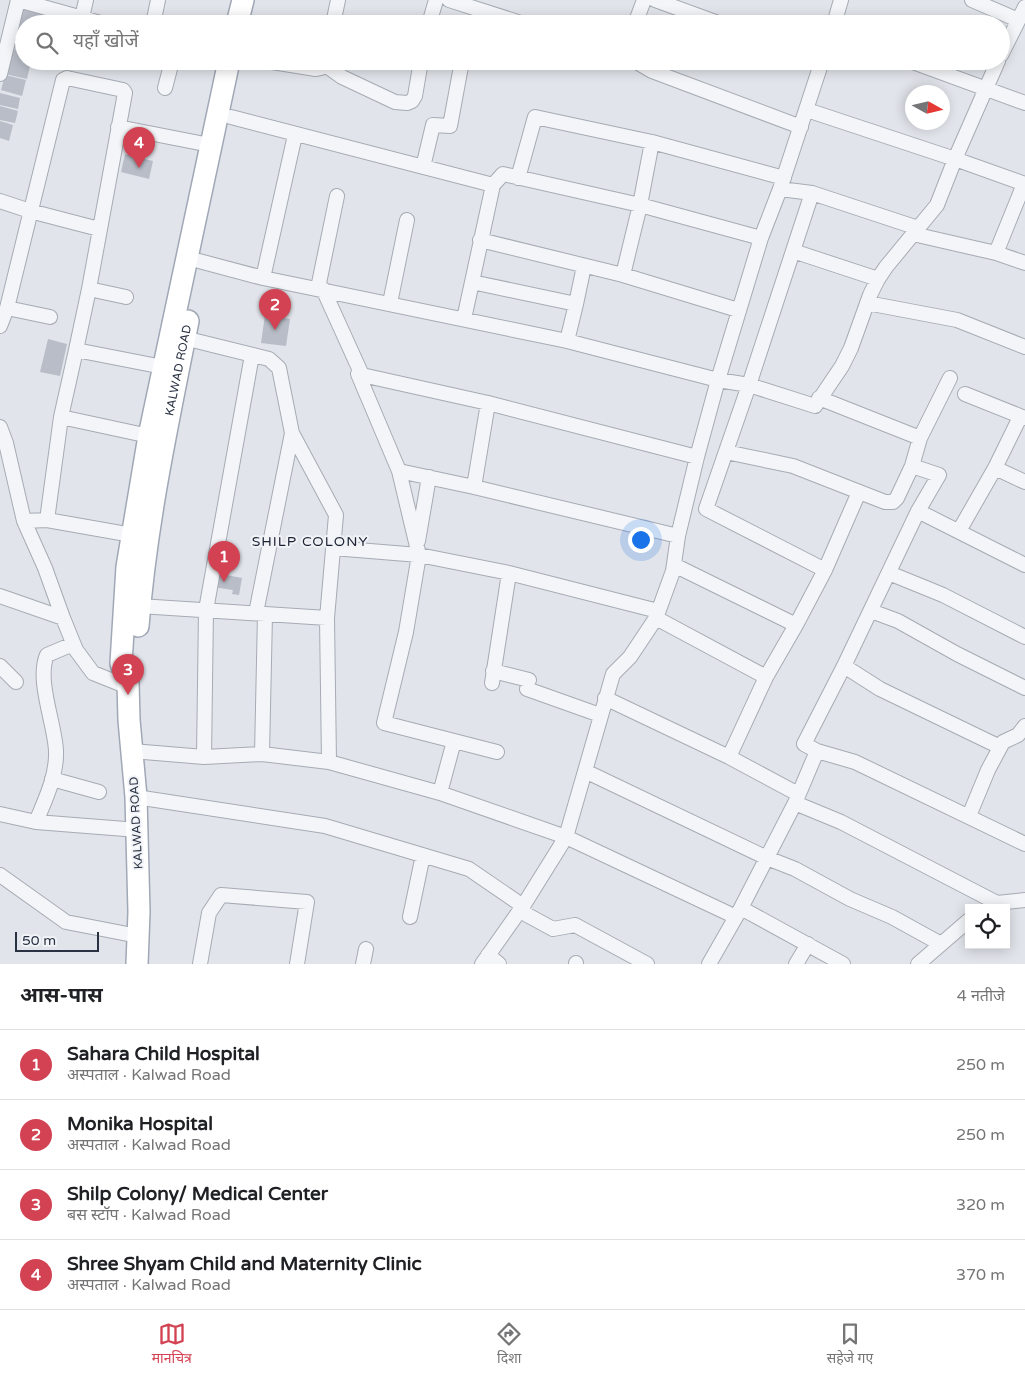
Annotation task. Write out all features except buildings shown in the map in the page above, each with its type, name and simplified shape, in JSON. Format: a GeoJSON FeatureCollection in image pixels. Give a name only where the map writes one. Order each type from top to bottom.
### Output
{"type":"FeatureCollection","features":[{"type":"Feature","properties":{"kind":"main road"},"geometry":{"type":"LineString","coordinates":[[240,15],[243,0]]}},
{"type":"Feature","properties":{"kind":"main road"},"geometry":{"type":"LineString","coordinates":[[254,15],[257,0]]}},
{"type":"Feature","properties":{"kind":"main road","name":"KALWAD ROAD"},"geometry":{"type":"LineString","coordinates":[[137,964],[138,830],[128,685],[121,663],[127,567],[149,436],[226,70]]}},
{"type":"Feature","properties":{"kind":"main road","name":"KALWAD ROAD"},"geometry":{"type":"LineString","coordinates":[[128,685],[135,663],[141,580],[163,446],[199,262],[241,70]]}},
{"type":"Feature","properties":{"kind":"street"},"geometry":{"type":"LineString","coordinates":[[0,74],[18,0],[71,15]]}},
{"type":"Feature","properties":{"kind":"street"},"geometry":{"type":"LineString","coordinates":[[83,15],[86,0]]}},
{"type":"Feature","properties":{"kind":"street"},"geometry":{"type":"LineString","coordinates":[[155,15],[158,0]]}},
{"type":"Feature","properties":{"kind":"street"},"geometry":{"type":"LineString","coordinates":[[335,15],[338,0]]}},
{"type":"Feature","properties":{"kind":"street"},"geometry":{"type":"LineString","coordinates":[[432,15],[436,0]]}},
{"type":"Feature","properties":{"kind":"street"},"geometry":{"type":"LineString","coordinates":[[448,0],[496,15]]}},
{"type":"Feature","properties":{"kind":"street"},"geometry":{"type":"LineString","coordinates":[[638,15],[644,0]]}},
{"type":"Feature","properties":{"kind":"street"},"geometry":{"type":"LineString","coordinates":[[655,0],[696,15]]}},
{"type":"Feature","properties":{"kind":"street"},"geometry":{"type":"LineString","coordinates":[[837,15],[841,0]]}},
{"type":"Feature","properties":{"kind":"street"},"geometry":{"type":"LineString","coordinates":[[972,0],[1006,15]]}},
{"type":"Feature","properties":{"kind":"street"},"geometry":{"type":"LineString","coordinates":[[1010,36],[1025,7]]}},
{"type":"Feature","properties":{"kind":"street"},"geometry":{"type":"LineString","coordinates":[[1010,17],[1018,20]]}},
{"type":"Feature","properties":{"kind":"street"},"geometry":{"type":"LineString","coordinates":[[165,88],[170,70]]}},
{"type":"Feature","properties":{"kind":"street"},"geometry":{"type":"LineString","coordinates":[[334,70],[342,77],[395,102],[402,103],[412,100],[415,96],[419,70]]}},
{"type":"Feature","properties":{"kind":"street"},"geometry":{"type":"LineString","coordinates":[[423,167],[433,125],[450,126],[460,70]]}},
{"type":"Feature","properties":{"kind":"street"},"geometry":{"type":"LineString","coordinates":[[650,70],[801,127]]}},
{"type":"Feature","properties":{"kind":"street"},"geometry":{"type":"LineString","coordinates":[[499,964],[485,960],[522,908],[566,837],[613,674],[630,657],[657,614],[674,564],[678,536],[697,457],[738,310],[819,70]]}},
{"type":"Feature","properties":{"kind":"street"},"geometry":{"type":"LineString","coordinates":[[935,70],[1025,103]]}},
{"type":"Feature","properties":{"kind":"street"},"geometry":{"type":"LineString","coordinates":[[199,262],[263,278],[567,341],[718,380],[749,385],[815,406],[852,348],[867,303],[878,279],[937,205],[994,70]]}},
{"type":"Feature","properties":{"kind":"street"},"geometry":{"type":"LineString","coordinates":[[0,326],[7,308],[63,80],[67,78],[124,91],[89,289],[61,417],[47,520]]}},
{"type":"Feature","properties":{"kind":"street"},"geometry":{"type":"LineString","coordinates":[[807,110],[1025,184],[996,253]]}},
{"type":"Feature","properties":{"kind":"street"},"geometry":{"type":"LineString","coordinates":[[231,117],[493,185]]}},
{"type":"Feature","properties":{"kind":"street"},"geometry":{"type":"LineString","coordinates":[[518,178],[535,117],[652,142],[812,193],[915,231],[996,253],[1025,263]]}},
{"type":"Feature","properties":{"kind":"street"},"geometry":{"type":"LineString","coordinates":[[118,126],[210,145]]}},
{"type":"Feature","properties":{"kind":"street"},"geometry":{"type":"LineString","coordinates":[[263,278],[295,135]]}},
{"type":"Feature","properties":{"kind":"street"},"geometry":{"type":"LineString","coordinates":[[623,275],[652,142]]}},
{"type":"Feature","properties":{"kind":"street"},"geometry":{"type":"LineString","coordinates":[[464,319],[493,185],[503,174],[640,204],[761,238]]}},
{"type":"Feature","properties":{"kind":"street"},"geometry":{"type":"LineString","coordinates":[[812,193],[706,509],[825,570]]}},
{"type":"Feature","properties":{"kind":"street"},"geometry":{"type":"LineString","coordinates":[[337,196],[320,289],[362,375]]}},
{"type":"Feature","properties":{"kind":"street"},"geometry":{"type":"LineString","coordinates":[[0,201],[99,229]]}},
{"type":"Feature","properties":{"kind":"street"},"geometry":{"type":"LineString","coordinates":[[390,303],[407,220]]}},
{"type":"Feature","properties":{"kind":"street"},"geometry":{"type":"LineString","coordinates":[[480,240],[623,275],[738,310]]}},
{"type":"Feature","properties":{"kind":"street"},"geometry":{"type":"LineString","coordinates":[[793,251],[878,279]]}},
{"type":"Feature","properties":{"kind":"street"},"geometry":{"type":"LineString","coordinates":[[567,341],[584,266]]}},
{"type":"Feature","properties":{"kind":"street"},"geometry":{"type":"LineString","coordinates":[[472,282],[576,304]]}},
{"type":"Feature","properties":{"kind":"street"},"geometry":{"type":"LineString","coordinates":[[89,289],[126,297]]}},
{"type":"Feature","properties":{"kind":"street"},"geometry":{"type":"LineString","coordinates":[[867,303],[957,320],[1025,347]]}},
{"type":"Feature","properties":{"kind":"street"},"geometry":{"type":"LineString","coordinates":[[7,308],[50,317]]}},
{"type":"Feature","properties":{"kind":"street"},"geometry":{"type":"LineString","coordinates":[[184,338],[269,359],[279,368],[292,433],[336,515],[327,618],[329,762]]}},
{"type":"Feature","properties":{"kind":"street"},"geometry":{"type":"LineString","coordinates":[[76,350],[163,367]]}},
{"type":"Feature","properties":{"kind":"street"},"geometry":{"type":"LineString","coordinates":[[204,757],[206,610],[252,355]]}},
{"type":"Feature","properties":{"kind":"street"},"geometry":{"type":"LineString","coordinates":[[418,552],[400,471],[358,374],[488,403],[697,457]]}},
{"type":"Feature","properties":{"kind":"street"},"geometry":{"type":"LineString","coordinates":[[726,452],[793,466],[886,502],[893,502],[897,498],[912,466],[920,438],[950,378]]}},
{"type":"Feature","properties":{"kind":"street"},"geometry":{"type":"LineString","coordinates":[[959,531],[1023,418],[965,394]]}},
{"type":"Feature","properties":{"kind":"street"},"geometry":{"type":"LineString","coordinates":[[820,398],[920,438]]}},
{"type":"Feature","properties":{"kind":"street"},"geometry":{"type":"LineString","coordinates":[[474,487],[488,403]]}},
{"type":"Feature","properties":{"kind":"street"},"geometry":{"type":"LineString","coordinates":[[61,417],[149,436]]}},
{"type":"Feature","properties":{"kind":"street"},"geometry":{"type":"LineString","coordinates":[[0,427],[6,443],[24,521],[45,568],[73,644],[93,672],[128,685]]}},
{"type":"Feature","properties":{"kind":"street"},"geometry":{"type":"LineString","coordinates":[[262,754],[261,614],[292,433]]}},
{"type":"Feature","properties":{"kind":"street"},"geometry":{"type":"LineString","coordinates":[[912,466],[939,476],[918,511],[871,611],[804,744],[817,751],[855,762],[1025,844]]}},
{"type":"Feature","properties":{"kind":"street"},"geometry":{"type":"LineString","coordinates":[[996,468],[1025,482]]}},
{"type":"Feature","properties":{"kind":"street"},"geometry":{"type":"LineString","coordinates":[[400,471],[678,536]]}},
{"type":"Feature","properties":{"kind":"street"},"geometry":{"type":"LineString","coordinates":[[429,477],[406,632],[384,723],[497,752]]}},
{"type":"Feature","properties":{"kind":"street"},"geometry":{"type":"LineString","coordinates":[[729,756],[766,677],[825,570],[859,492]]}},
{"type":"Feature","properties":{"kind":"street"},"geometry":{"type":"LineString","coordinates":[[918,511],[1025,565]]}},
{"type":"Feature","properties":{"kind":"street"},"geometry":{"type":"LineString","coordinates":[[24,521],[47,520],[132,535]]}},
{"type":"Feature","properties":{"kind":"street"},"geometry":{"type":"LineString","coordinates":[[333,548],[418,552],[509,573],[657,614],[766,677]]}},
{"type":"Feature","properties":{"kind":"street"},"geometry":{"type":"LineString","coordinates":[[674,564],[796,625]]}},
{"type":"Feature","properties":{"kind":"street"},"geometry":{"type":"LineString","coordinates":[[509,573],[492,677],[528,684],[600,715]]}},
{"type":"Feature","properties":{"kind":"street"},"geometry":{"type":"LineString","coordinates":[[889,573],[943,595],[1025,637]]}},
{"type":"Feature","properties":{"kind":"street"},"geometry":{"type":"LineString","coordinates":[[0,596],[64,618]]}},
{"type":"Feature","properties":{"kind":"street"},"geometry":{"type":"LineString","coordinates":[[139,606],[327,618]]}},
{"type":"Feature","properties":{"kind":"street"},"geometry":{"type":"LineString","coordinates":[[871,611],[898,621],[957,654],[1025,688]]}},
{"type":"Feature","properties":{"kind":"street"},"geometry":{"type":"LineString","coordinates":[[36,822],[52,779],[56,751],[43,664],[47,655],[73,644]]}},
{"type":"Feature","properties":{"kind":"street"},"geometry":{"type":"LineString","coordinates":[[0,666],[16,682]]}},
{"type":"Feature","properties":{"kind":"street"},"geometry":{"type":"LineString","coordinates":[[844,666],[880,688],[1000,747]]}},
{"type":"Feature","properties":{"kind":"street"},"geometry":{"type":"LineString","coordinates":[[605,698],[729,756],[797,798],[991,904]]}},
{"type":"Feature","properties":{"kind":"street"},"geometry":{"type":"LineString","coordinates":[[969,816],[988,770],[1003,742],[1018,735],[1025,726]]}},
{"type":"Feature","properties":{"kind":"street"},"geometry":{"type":"LineString","coordinates":[[440,793],[454,742]]}},
{"type":"Feature","properties":{"kind":"street"},"geometry":{"type":"LineString","coordinates":[[132,751],[204,757],[262,754],[329,762],[440,793],[566,837],[808,944],[843,964]]}},
{"type":"Feature","properties":{"kind":"street"},"geometry":{"type":"LineString","coordinates":[[709,964],[767,858],[797,798],[817,751]]}},
{"type":"Feature","properties":{"kind":"street"},"geometry":{"type":"LineString","coordinates":[[585,771],[767,858],[795,869],[850,899],[892,917],[941,944]]}},
{"type":"Feature","properties":{"kind":"street"},"geometry":{"type":"LineString","coordinates":[[52,779],[99,792]]}},
{"type":"Feature","properties":{"kind":"street"},"geometry":{"type":"LineString","coordinates":[[136,797],[325,826],[469,869],[553,929],[575,925],[647,964]]}},
{"type":"Feature","properties":{"kind":"street"},"geometry":{"type":"LineString","coordinates":[[0,814],[36,822],[138,830]]}},
{"type":"Feature","properties":{"kind":"street"},"geometry":{"type":"LineString","coordinates":[[410,917],[423,855]]}},
{"type":"Feature","properties":{"kind":"street"},"geometry":{"type":"LineString","coordinates":[[0,875],[66,922],[138,936]]}},
{"type":"Feature","properties":{"kind":"street"},"geometry":{"type":"LineString","coordinates":[[200,964],[209,913],[221,895],[307,902],[297,964]]}},
{"type":"Feature","properties":{"kind":"street"},"geometry":{"type":"LineString","coordinates":[[999,904],[1025,900]]}},
{"type":"Feature","properties":{"kind":"street"},"geometry":{"type":"LineString","coordinates":[[919,964],[965,923]]}},
{"type":"Feature","properties":{"kind":"street"},"geometry":{"type":"LineString","coordinates":[[796,964],[808,944]]}},
{"type":"Feature","properties":{"kind":"street"},"geometry":{"type":"LineString","coordinates":[[363,964],[366,949]]}},
{"type":"Feature","properties":{"kind":"place","name":"Shree Shyam Child and Maternity Clinic"},"geometry":{"type":"Point","coordinates":[139,168]}},
{"type":"Feature","properties":{"kind":"place","name":"Monika Hospital"},"geometry":{"type":"Point","coordinates":[275,330]}},
{"type":"Feature","properties":{"kind":"place","name":"Sahara Child Hospital"},"geometry":{"type":"Point","coordinates":[224,582]}},
{"type":"Feature","properties":{"kind":"place","name":"Shilp Colony/ Medical Center"},"geometry":{"type":"Point","coordinates":[128,695]}},
{"type":"Feature","properties":{"kind":"district","name":"SHILP COLONY"},"geometry":{"type":"Point","coordinates":[310,541]}}]}
